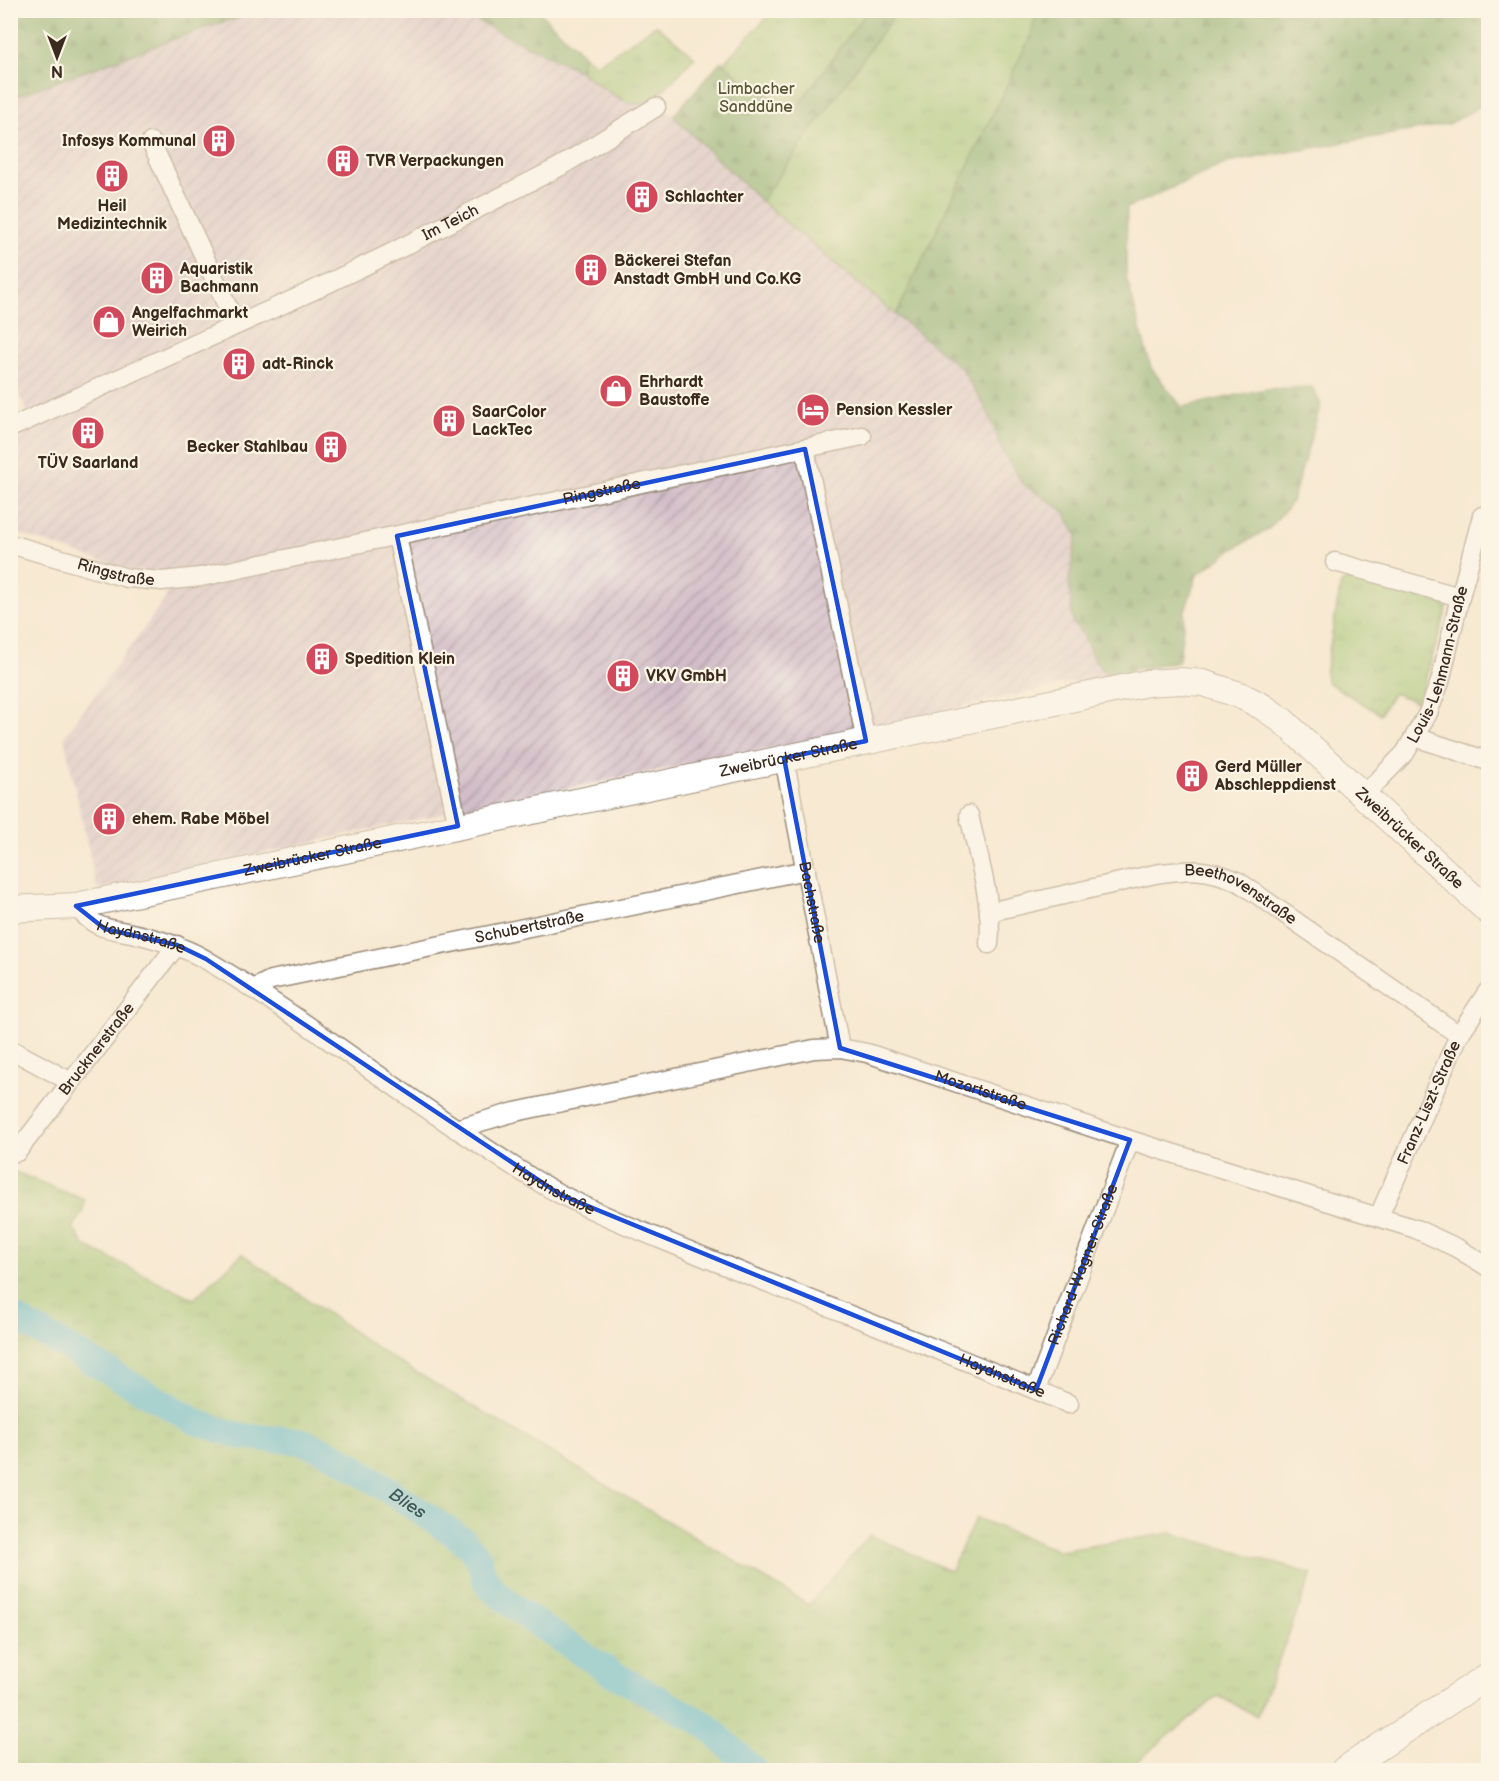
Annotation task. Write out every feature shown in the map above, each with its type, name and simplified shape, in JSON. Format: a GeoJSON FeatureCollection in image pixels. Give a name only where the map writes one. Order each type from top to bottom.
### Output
{"type":"FeatureCollection","features":[{"type":"Feature","properties":{"kind":"street","name":"Im Teich"},"geometry":{"type":"LineString","coordinates":[[10,428],[322,287],[492,203],[561,166],[656,107]]}},
{"type":"Feature","properties":{"kind":"street"},"geometry":{"type":"LineString","coordinates":[[151,142],[236,325]]}},
{"type":"Feature","properties":{"kind":"street","name":"Ringstraße"},"geometry":{"type":"LineString","coordinates":[[10,544],[127,578],[162,581],[201,577],[862,436]]}},
{"type":"Feature","properties":{"kind":"street"},"geometry":{"type":"LineString","coordinates":[[805,448],[866,741]]}},
{"type":"Feature","properties":{"kind":"street","name":"Louis-Lehmann-Straße"},"geometry":{"type":"LineString","coordinates":[[1364,795],[1395,764],[1415,737],[1428,713],[1440,682],[1482,516]]}},
{"type":"Feature","properties":{"kind":"street"},"geometry":{"type":"LineString","coordinates":[[398,536],[458,826]]}},
{"type":"Feature","properties":{"kind":"street"},"geometry":{"type":"LineString","coordinates":[[1335,562],[1460,597]]}},
{"type":"Feature","properties":{"kind":"street","name":"Zweibrücker Straße"},"geometry":{"type":"LineString","coordinates":[[10,909],[76,906],[1147,683],[1180,681],[1221,688],[1240,695],[1283,721],[1488,911]]}},
{"type":"Feature","properties":{"kind":"street"},"geometry":{"type":"LineString","coordinates":[[1415,737],[1488,761]]}},
{"type":"Feature","properties":{"kind":"street","name":"Bachstraße"},"geometry":{"type":"LineString","coordinates":[[784,758],[840,1048]]}},
{"type":"Feature","properties":{"kind":"street"},"geometry":{"type":"LineString","coordinates":[[969,815],[989,912],[991,929],[989,944]]}},
{"type":"Feature","properties":{"kind":"street","name":"Schubertstraße"},"geometry":{"type":"LineString","coordinates":[[253,989],[271,980],[806,870]]}},
{"type":"Feature","properties":{"kind":"street","name":"Beethovenstraße"},"geometry":{"type":"LineString","coordinates":[[989,912],[1155,874],[1181,870],[1204,870],[1239,882],[1459,1035]]}},
{"type":"Feature","properties":{"kind":"street","name":"Haydnstraße"},"geometry":{"type":"LineString","coordinates":[[76,906],[84,916],[105,929],[177,945],[206,960],[253,989],[456,1129],[545,1186],[627,1225],[1069,1404]]}},
{"type":"Feature","properties":{"kind":"street","name":"Brucknerstraße"},"geometry":{"type":"LineString","coordinates":[[17,1152],[177,945]]}},
{"type":"Feature","properties":{"kind":"street","name":"Franz-Liszt-Straße"},"geometry":{"type":"LineString","coordinates":[[1379,1216],[1459,1035],[1488,991]]}},
{"type":"Feature","properties":{"kind":"street","name":"Mozartstraße"},"geometry":{"type":"LineString","coordinates":[[456,1129],[515,1112],[712,1069],[814,1049],[840,1048],[867,1053],[1130,1140],[1379,1216],[1416,1229],[1457,1248],[1488,1267]]}},
{"type":"Feature","properties":{"kind":"street"},"geometry":{"type":"LineString","coordinates":[[10,1049],[71,1082]]}},
{"type":"Feature","properties":{"kind":"street","name":"Richard-Wagner-Straße"},"geometry":{"type":"LineString","coordinates":[[1036,1390],[1130,1140]]}},
{"type":"Feature","properties":{"kind":"street"},"geometry":{"type":"LineString","coordinates":[[1344,1770],[1488,1676]]}},
{"type":"Feature","properties":{"kind":"highlighted area"},"geometry":{"type":"Polygon","coordinates":[[[805,449],[866,741],[784,758],[840,1048],[1130,1140],[1036,1390],[561,1195],[206,959],[177,945],[105,929],[76,906],[458,826],[397,536],[805,449]]]}},
{"type":"Feature","properties":{"kind":"shaded area"},"geometry":{"type":"Polygon","coordinates":[[[264,11],[457,11],[579,71],[621,99],[637,104],[653,98],[761,201],[961,368],[987,410],[1004,454],[1023,484],[1064,510],[1077,535],[1069,580],[1073,624],[1083,634],[1094,660],[1107,675],[798,743],[470,808],[97,889],[64,737],[166,598],[167,571],[130,571],[11,531],[11,437],[33,422],[11,379],[11,98],[213,24],[264,11]]]}},
{"type":"Feature","properties":{"kind":"green space"},"geometry":{"type":"Polygon","coordinates":[[[11,10],[264,11],[213,25],[11,98],[11,10]]]}},
{"type":"Feature","properties":{"kind":"green space"},"geometry":{"type":"Polygon","coordinates":[[[868,10],[897,11],[761,201],[673,116],[721,61],[753,88],[796,108],[868,10]]]}},
{"type":"Feature","properties":{"kind":"green space"},"geometry":{"type":"Polygon","coordinates":[[[457,11],[538,11],[584,55],[579,71],[457,11]]]}},
{"type":"Feature","properties":{"kind":"green space","name":"Limbacher Sanddüne"},"geometry":{"type":"Polygon","coordinates":[[[773,11],[876,11],[763,173],[687,101],[773,11]]]}},
{"type":"Feature","properties":{"kind":"green space"},"geometry":{"type":"Polygon","coordinates":[[[897,11],[1038,11],[1030,37],[896,315],[761,201],[897,11]]]}},
{"type":"Feature","properties":{"kind":"green space"},"geometry":{"type":"Polygon","coordinates":[[[1038,11],[1488,11],[1488,102],[1449,124],[1227,163],[1127,208],[1126,276],[1151,368],[1182,407],[1265,389],[1312,387],[1321,404],[1292,502],[1270,528],[1233,549],[1197,575],[1185,611],[1179,661],[1107,675],[1094,660],[1083,634],[1073,624],[1069,580],[1077,535],[1064,511],[1023,484],[1004,454],[987,410],[961,368],[896,315],[1030,37],[1038,11]]]}},
{"type":"Feature","properties":{"kind":"green space"},"geometry":{"type":"Polygon","coordinates":[[[656,25],[695,57],[660,93],[644,103],[630,103],[623,100],[579,71],[584,55],[596,65],[656,25]]]}},
{"type":"Feature","properties":{"kind":"green space"},"geometry":{"type":"Polygon","coordinates":[[[1347,580],[1367,581],[1448,606],[1418,703],[1394,693],[1380,714],[1327,682],[1325,674],[1341,583],[1347,580]]]}},
{"type":"Feature","properties":{"kind":"green space"},"geometry":{"type":"Polygon","coordinates":[[[10,1170],[85,1200],[83,1211],[73,1228],[85,1246],[194,1299],[242,1254],[390,1357],[809,1605],[870,1535],[950,1571],[976,1518],[1059,1551],[1171,1533],[1312,1574],[1257,1716],[1218,1696],[1126,1770],[11,1770],[10,1170]]]}},
{"type":"Feature","properties":{"kind":"waterway","name":"Blies"},"geometry":{"type":"LineString","coordinates":[[10,1315],[199,1423],[243,1437],[301,1441],[337,1456],[463,1540],[478,1557],[485,1579],[494,1591],[533,1621],[613,1674],[705,1724],[754,1770]]}},
{"type":"Feature","properties":{"kind":"place","name":"Infosys Kommunal"},"geometry":{"type":"Point","coordinates":[219,141]}},
{"type":"Feature","properties":{"kind":"place","name":"TVR Verpackungen"},"geometry":{"type":"Point","coordinates":[343,161]}},
{"type":"Feature","properties":{"kind":"place","name":"Heil Medizintechnik"},"geometry":{"type":"Point","coordinates":[112,176]}},
{"type":"Feature","properties":{"kind":"place","name":"Schlachter"},"geometry":{"type":"Point","coordinates":[642,197]}},
{"type":"Feature","properties":{"kind":"place","name":"Bäckerei Stefan Anstadt GmbH und Co.KG"},"geometry":{"type":"Point","coordinates":[591,270]}},
{"type":"Feature","properties":{"kind":"place","name":"Aquaristik Bachmann"},"geometry":{"type":"Point","coordinates":[157,278]}},
{"type":"Feature","properties":{"kind":"place","name":"Angelfachmarkt Weirich"},"geometry":{"type":"Point","coordinates":[109,322]}},
{"type":"Feature","properties":{"kind":"place","name":"adt-Rinck"},"geometry":{"type":"Point","coordinates":[239,364]}},
{"type":"Feature","properties":{"kind":"place","name":"Ehrhardt Baustoffe"},"geometry":{"type":"Point","coordinates":[616,391]}},
{"type":"Feature","properties":{"kind":"place","name":"Pension Kessler"},"geometry":{"type":"Point","coordinates":[813,410]}},
{"type":"Feature","properties":{"kind":"place","name":"SaarColor LackTec"},"geometry":{"type":"Point","coordinates":[449,421]}},
{"type":"Feature","properties":{"kind":"place","name":"TÜV Saarland"},"geometry":{"type":"Point","coordinates":[88,433]}},
{"type":"Feature","properties":{"kind":"place","name":"Becker Stahlbau"},"geometry":{"type":"Point","coordinates":[331,447]}},
{"type":"Feature","properties":{"kind":"place","name":"Spedition Klein"},"geometry":{"type":"Point","coordinates":[322,659]}},
{"type":"Feature","properties":{"kind":"place","name":"VKV GmbH"},"geometry":{"type":"Point","coordinates":[623,676]}},
{"type":"Feature","properties":{"kind":"place","name":"Gerd Müller Abschleppdienst"},"geometry":{"type":"Point","coordinates":[1192,776]}},
{"type":"Feature","properties":{"kind":"place","name":"ehem. Rabe Möbel"},"geometry":{"type":"Point","coordinates":[109,819]}}]}
